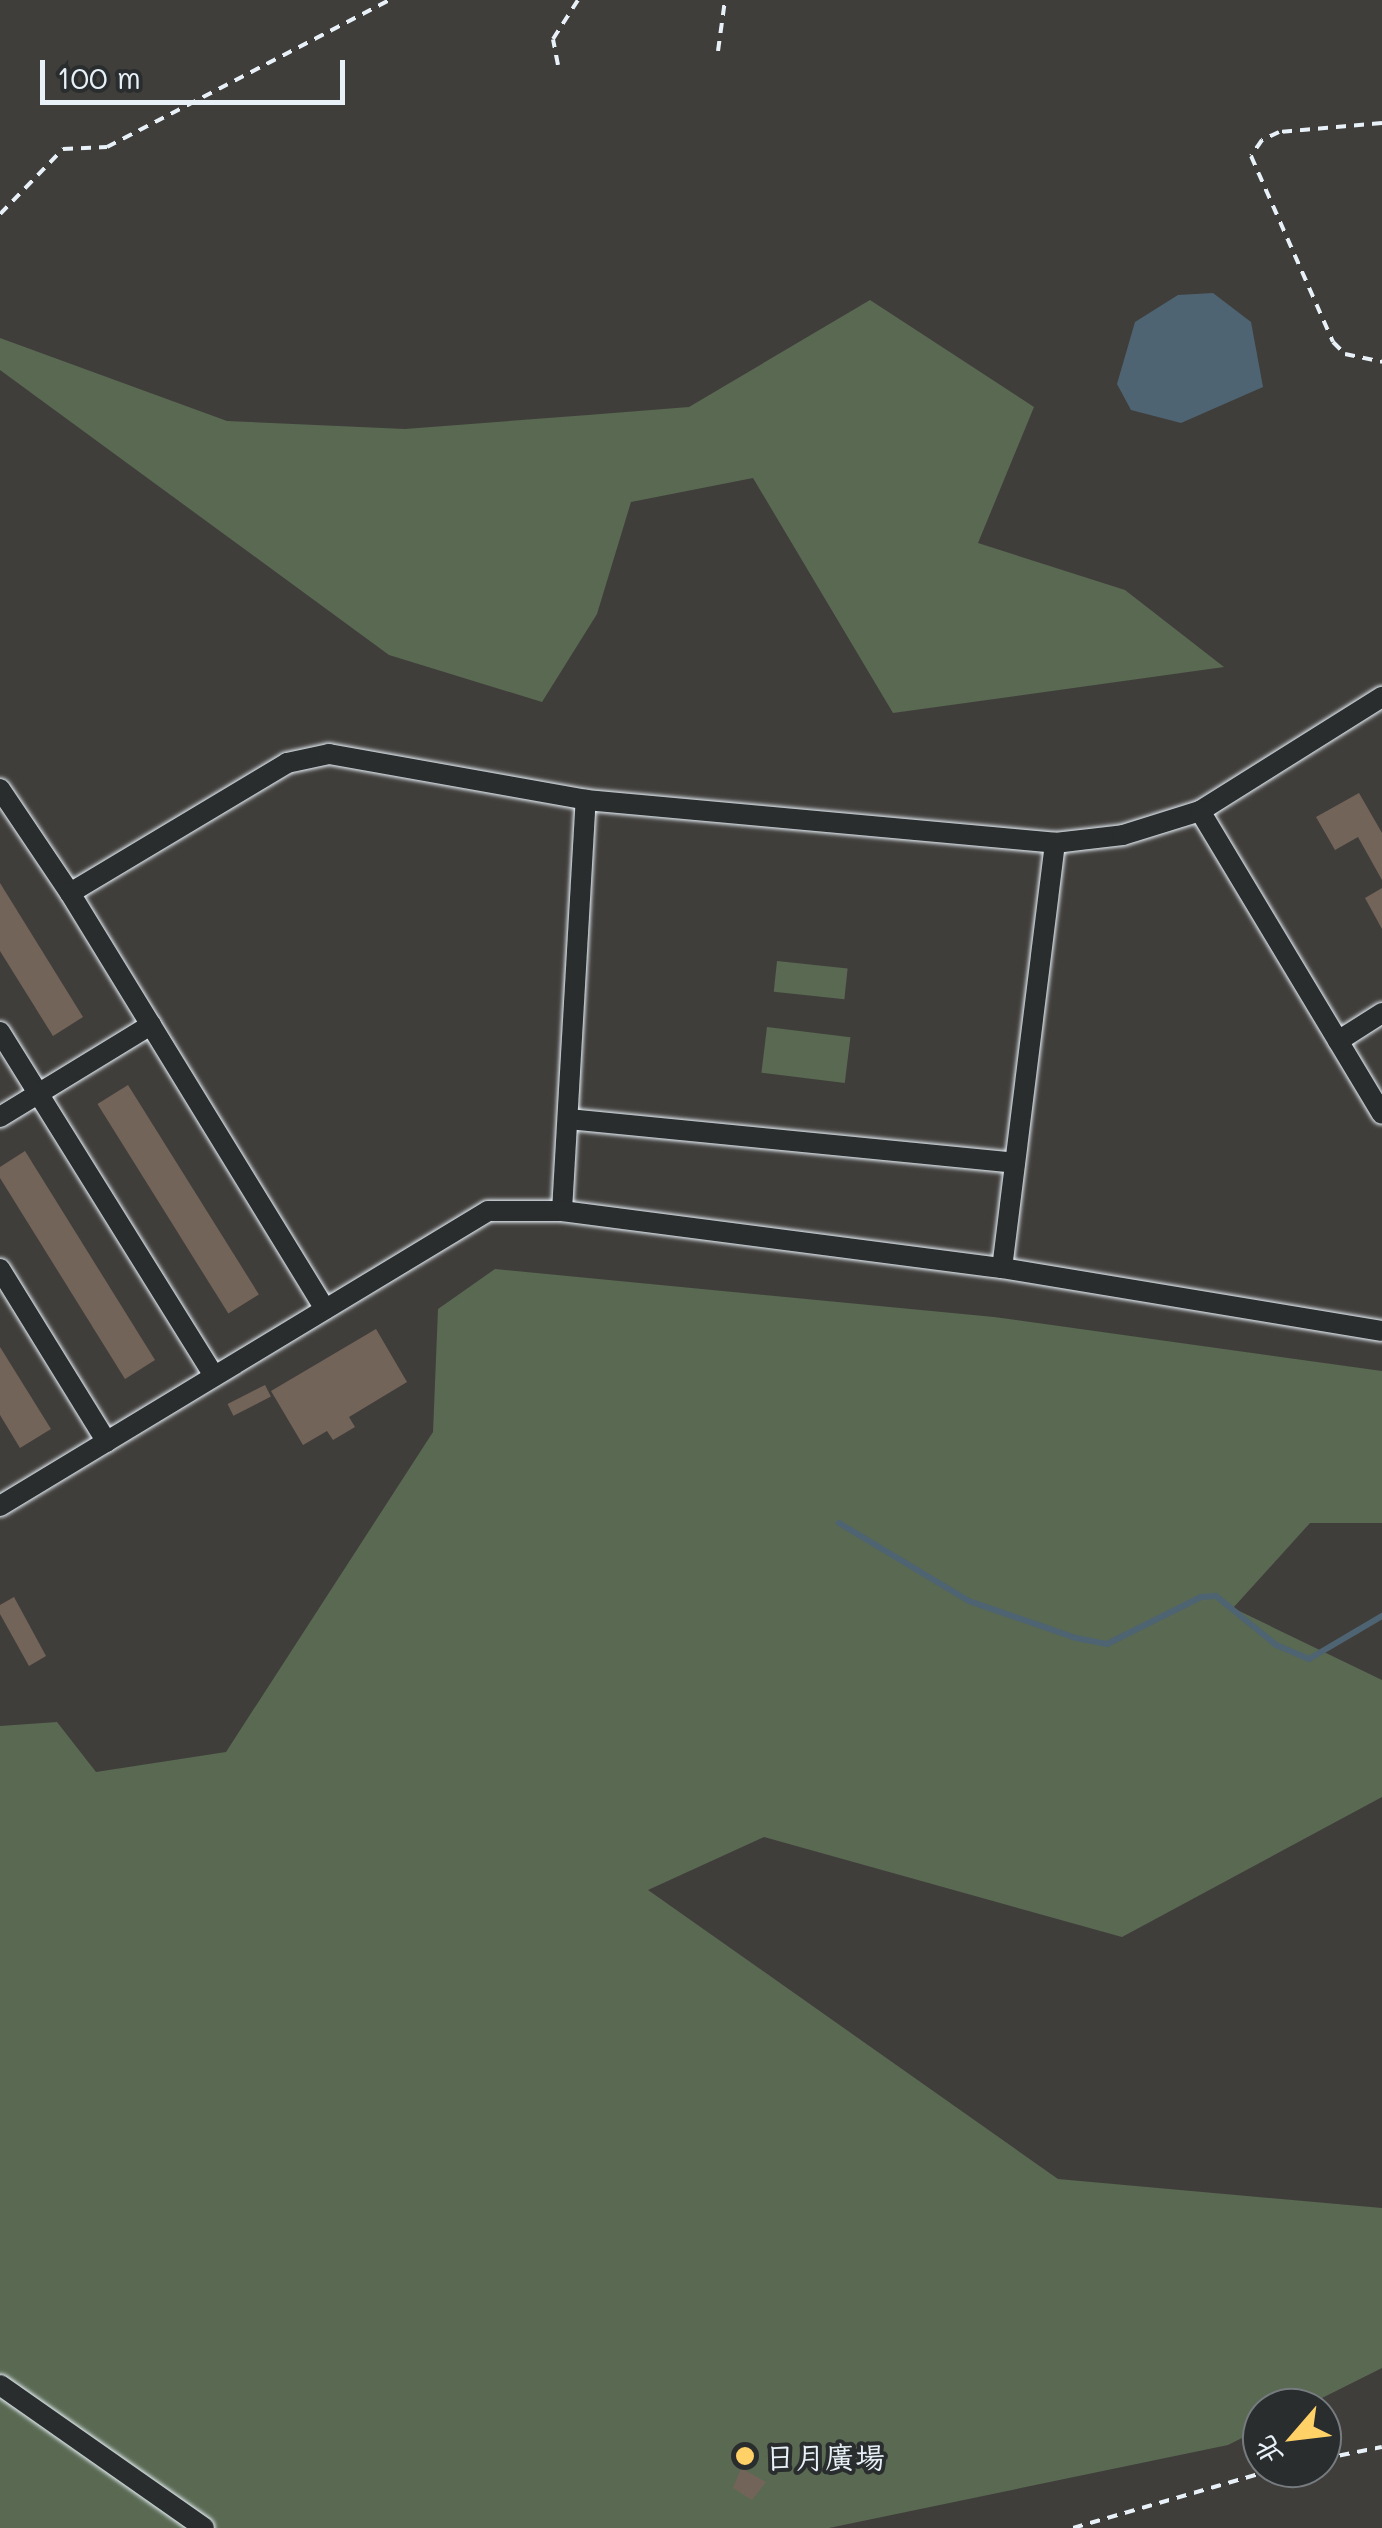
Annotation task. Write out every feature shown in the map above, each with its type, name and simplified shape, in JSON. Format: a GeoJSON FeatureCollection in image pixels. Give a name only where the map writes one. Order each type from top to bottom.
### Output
{"type":"FeatureCollection","features":[{"type":"Feature","properties":{"kind":"lane"},"geometry":{"type":"LineString","coordinates":[[70,894],[287,762],[330,754],[586,800],[1055,844],[1123,835],[1200,811],[1382,697]]}},
{"type":"Feature","properties":{"kind":"lane"},"geometry":{"type":"LineString","coordinates":[[0,788],[70,894],[324,1309]]}},
{"type":"Feature","properties":{"kind":"lane"},"geometry":{"type":"LineString","coordinates":[[562,1211],[586,800]]}},
{"type":"Feature","properties":{"kind":"lane"},"geometry":{"type":"LineString","coordinates":[[1200,811],[1382,1114]]}},
{"type":"Feature","properties":{"kind":"lane"},"geometry":{"type":"LineString","coordinates":[[1002,1268],[1055,844]]}},
{"type":"Feature","properties":{"kind":"lane"},"geometry":{"type":"LineString","coordinates":[[1338,1042],[1382,1014]]}},
{"type":"Feature","properties":{"kind":"lane"},"geometry":{"type":"LineString","coordinates":[[0,1118],[151,1025]]}},
{"type":"Feature","properties":{"kind":"lane"},"geometry":{"type":"LineString","coordinates":[[0,1032],[214,1376]]}},
{"type":"Feature","properties":{"kind":"lane"},"geometry":{"type":"LineString","coordinates":[[568,1119],[1015,1163]]}},
{"type":"Feature","properties":{"kind":"lane"},"geometry":{"type":"LineString","coordinates":[[2,1500],[106,1442],[488,1211],[562,1211],[1002,1268],[1382,1332]]}},
{"type":"Feature","properties":{"kind":"lane"},"geometry":{"type":"LineString","coordinates":[[0,1269],[106,1442]]}},
{"type":"Feature","properties":{"kind":"lane"},"geometry":{"type":"LineString","coordinates":[[0,2385],[204,2528]]}},
{"type":"Feature","properties":{"kind":"path"},"geometry":{"type":"LineString","coordinates":[[0,214],[62,149],[108,147],[370,14],[389,0]]}},
{"type":"Feature","properties":{"kind":"path"},"geometry":{"type":"LineString","coordinates":[[558,65],[552,39],[578,0]]}},
{"type":"Feature","properties":{"kind":"path"},"geometry":{"type":"LineString","coordinates":[[718,50],[725,0]]}},
{"type":"Feature","properties":{"kind":"path"},"geometry":{"type":"LineString","coordinates":[[1382,123],[1279,132],[1262,140],[1251,156],[1334,342],[1345,354],[1382,362]]}},
{"type":"Feature","properties":{"kind":"path"},"geometry":{"type":"LineString","coordinates":[[1342,2456],[1382,2447]]}},
{"type":"Feature","properties":{"kind":"path"},"geometry":{"type":"LineString","coordinates":[[1073,2528],[1242,2479]]}},
{"type":"Feature","properties":{"kind":"green space"},"geometry":{"type":"Polygon","coordinates":[[[870,300],[1034,407],[978,543],[1125,590],[1224,667],[893,713],[753,478],[631,502],[597,614],[542,702],[389,655],[0,370],[0,338],[227,421],[405,429],[689,407],[870,300]]]}},
{"type":"Feature","properties":{"kind":"green space"},"geometry":{"type":"Polygon","coordinates":[[[777,961],[848,968],[844,999],[774,992],[777,961]]]}},
{"type":"Feature","properties":{"kind":"green space"},"geometry":{"type":"Polygon","coordinates":[[[767,1027],[850,1037],[845,1083],[761,1073],[767,1027]]]}},
{"type":"Feature","properties":{"kind":"green space"},"geometry":{"type":"Polygon","coordinates":[[[495,1269],[994,1317],[1382,1371],[1382,1523],[1310,1523],[1233,1608],[1382,1680],[1382,1797],[1122,1937],[764,1837],[648,1890],[1058,2179],[1382,2208],[1382,2368],[1342,2388],[1242,2388],[1242,2438],[1228,2445],[829,2528],[0,2528],[0,1726],[57,1722],[96,1772],[226,1752],[433,1432],[438,1309],[495,1269]]]}},
{"type":"Feature","properties":{"kind":"water"},"geometry":{"type":"Polygon","coordinates":[[[1213,293],[1251,322],[1263,387],[1181,423],[1131,410],[1117,384],[1135,322],[1178,295],[1213,293]]]}},
{"type":"Feature","properties":{"kind":"building"},"geometry":{"type":"Polygon","coordinates":[[[1359,793],[1382,833],[1382,880],[1358,837],[1335,850],[1316,817],[1359,793]]]}},
{"type":"Feature","properties":{"kind":"building"},"geometry":{"type":"Polygon","coordinates":[[[0,883],[83,1017],[53,1036],[0,951],[0,883]]]}},
{"type":"Feature","properties":{"kind":"building"},"geometry":{"type":"Polygon","coordinates":[[[1382,888],[1382,929],[1365,898],[1382,888]]]}},
{"type":"Feature","properties":{"kind":"building"},"geometry":{"type":"Polygon","coordinates":[[[128,1085],[259,1294],[228,1314],[97,1104],[128,1085]]]}},
{"type":"Feature","properties":{"kind":"building"},"geometry":{"type":"Polygon","coordinates":[[[25,1151],[155,1360],[125,1379],[0,1178],[0,1167],[25,1151]]]}},
{"type":"Feature","properties":{"kind":"building"},"geometry":{"type":"Polygon","coordinates":[[[376,1329],[407,1382],[349,1417],[355,1427],[333,1440],[327,1431],[303,1445],[271,1391],[376,1329]]]}},
{"type":"Feature","properties":{"kind":"building"},"geometry":{"type":"Polygon","coordinates":[[[0,1347],[51,1429],[20,1448],[0,1415],[0,1347]]]}},
{"type":"Feature","properties":{"kind":"building"},"geometry":{"type":"Polygon","coordinates":[[[265,1385],[271,1397],[233,1416],[228,1404],[265,1385]]]}},
{"type":"Feature","properties":{"kind":"building"},"geometry":{"type":"Polygon","coordinates":[[[14,1597],[46,1656],[29,1666],[0,1614],[0,1605],[14,1597]]]}},
{"type":"Feature","properties":{"kind":"building"},"geometry":{"type":"Polygon","coordinates":[[[741,2468],[766,2482],[752,2500],[733,2488],[741,2468]]]}},
{"type":"Feature","properties":{"kind":"waterway"},"geometry":{"type":"LineString","coordinates":[[839,1523],[969,1601],[1076,1638],[1107,1644],[1201,1597],[1216,1596],[1276,1645],[1309,1659],[1382,1616]]}},
{"type":"Feature","properties":{"kind":"place","name":"日月廣場"},"geometry":{"type":"Point","coordinates":[745,2456]}}]}
